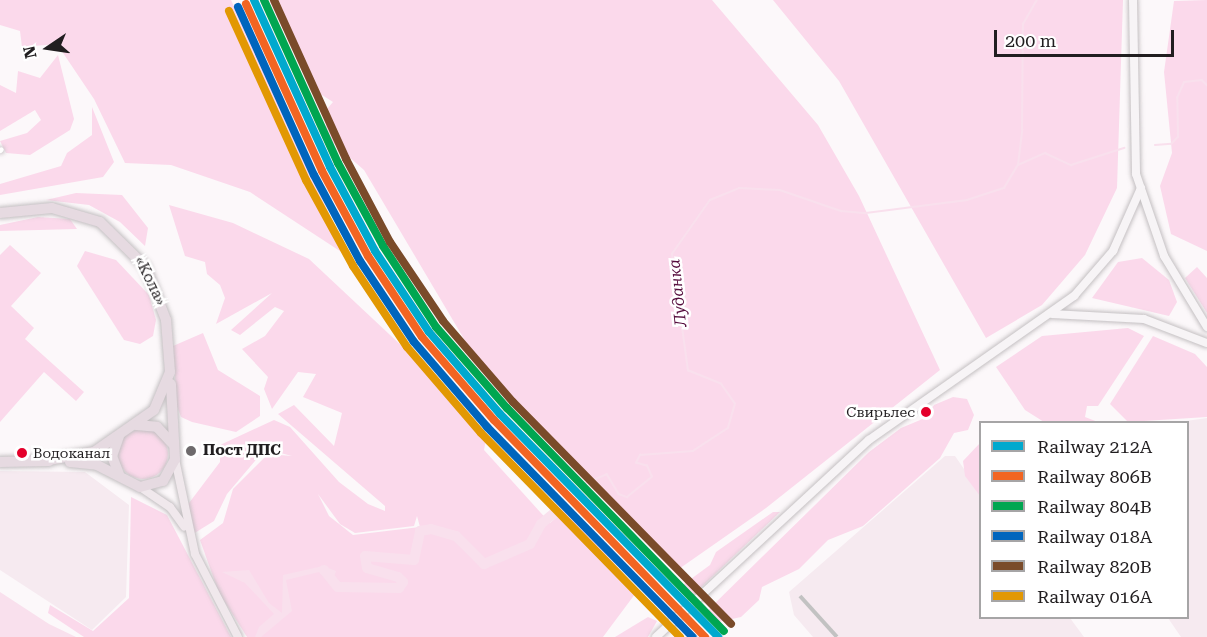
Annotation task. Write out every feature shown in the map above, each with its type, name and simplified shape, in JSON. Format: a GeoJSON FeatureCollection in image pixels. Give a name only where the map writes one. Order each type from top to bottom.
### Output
{"type":"FeatureCollection","features":[{"type":"Feature","properties":{"kind":"highway","name":"«Кола»"},"geometry":{"type":"LineString","coordinates":[[0,213],[68,210],[119,236],[158,292],[170,372],[160,403],[131,426]]}},
{"type":"Feature","properties":{"kind":"highway"},"geometry":{"type":"LineString","coordinates":[[0,462],[43,461],[91,464],[140,487],[163,480],[175,459],[170,372]]}},
{"type":"Feature","properties":{"kind":"highway"},"geometry":{"type":"LineString","coordinates":[[43,461],[94,452],[131,426],[157,427],[174,446]]}},
{"type":"Feature","properties":{"kind":"highway"},"geometry":{"type":"LineString","coordinates":[[119,435],[113,463],[125,481]]}},
{"type":"Feature","properties":{"kind":"main road"},"geometry":{"type":"LineString","coordinates":[[175,459],[189,534],[206,582],[238,637]]}},
{"type":"Feature","properties":{"kind":"main road"},"geometry":{"type":"LineString","coordinates":[[140,487],[170,507],[189,534]]}},
{"type":"Feature","properties":{"kind":"street"},"geometry":{"type":"LineString","coordinates":[[1133,0],[1132,106],[1141,189],[1164,256],[1207,327]]}},
{"type":"Feature","properties":{"kind":"street"},"geometry":{"type":"LineString","coordinates":[[656,637],[869,440],[1050,315],[1097,273],[1113,251],[1141,189]]}},
{"type":"Feature","properties":{"kind":"street"},"geometry":{"type":"LineString","coordinates":[[1050,315],[1144,319],[1207,343]]}},
{"type":"Feature","properties":{"kind":"shaded area"},"geometry":{"type":"Polygon","coordinates":[[[0,0],[231,0],[349,257],[250,192],[171,165],[125,163],[94,99],[57,44],[22,47],[20,31],[0,25],[0,0]]]}},
{"type":"Feature","properties":{"kind":"shaded area"},"geometry":{"type":"Polygon","coordinates":[[[269,0],[712,0],[818,125],[859,196],[940,370],[766,508],[676,571],[483,371],[364,170],[325,136],[327,109],[333,102],[311,88],[269,0]]]}},
{"type":"Feature","properties":{"kind":"shaded area"},"geometry":{"type":"Polygon","coordinates":[[[773,0],[1123,0],[1117,188],[1085,255],[1042,305],[986,338],[839,81],[773,0]]]}},
{"type":"Feature","properties":{"kind":"shaded area"},"geometry":{"type":"Polygon","coordinates":[[[1207,0],[1207,251],[1171,234],[1160,186],[1172,153],[1164,72],[1174,1],[1207,0]]]}},
{"type":"Feature","properties":{"kind":"shaded area"},"geometry":{"type":"Polygon","coordinates":[[[58,55],[74,119],[70,130],[30,155],[6,153],[0,141],[27,133],[41,120],[35,110],[0,131],[0,85],[16,93],[18,71],[40,78],[58,55]]]}},
{"type":"Feature","properties":{"kind":"shaded area"},"geometry":{"type":"Polygon","coordinates":[[[92,107],[114,162],[103,177],[0,195],[0,184],[61,166],[67,153],[92,135],[92,107]]]}},
{"type":"Feature","properties":{"kind":"shaded area"},"geometry":{"type":"Polygon","coordinates":[[[76,193],[122,195],[148,228],[145,246],[120,222],[89,205],[46,200],[76,193]]]}},
{"type":"Feature","properties":{"kind":"shaded area"},"geometry":{"type":"Polygon","coordinates":[[[169,205],[233,223],[309,259],[437,379],[487,434],[484,450],[550,523],[566,509],[638,590],[603,637],[247,637],[219,593],[200,540],[223,523],[233,489],[268,454],[292,456],[265,449],[227,494],[214,521],[193,534],[186,507],[220,462],[220,445],[274,420],[290,427],[339,482],[368,504],[385,511],[385,506],[278,414],[294,405],[334,446],[342,413],[303,397],[316,374],[298,372],[272,409],[264,389],[268,377],[242,349],[265,336],[284,311],[275,307],[240,335],[231,330],[272,293],[216,324],[225,298],[220,285],[207,274],[205,262],[185,256],[169,205]],[[318,494],[329,516],[353,535],[420,527],[417,516],[414,526],[355,533],[340,524],[318,494]]]}},
{"type":"Feature","properties":{"kind":"shaded area"},"geometry":{"type":"Polygon","coordinates":[[[38,217],[70,219],[77,229],[0,231],[0,225],[38,217]]]}},
{"type":"Feature","properties":{"kind":"shaded area"},"geometry":{"type":"Polygon","coordinates":[[[10,245],[41,273],[11,306],[34,328],[25,339],[84,392],[76,401],[44,372],[0,422],[0,255],[10,245]]]}},
{"type":"Feature","properties":{"kind":"shaded area"},"geometry":{"type":"Polygon","coordinates":[[[85,251],[116,260],[149,295],[156,320],[153,336],[140,344],[124,340],[77,266],[85,251]]]}},
{"type":"Feature","properties":{"kind":"shaded area"},"geometry":{"type":"Polygon","coordinates":[[[1142,258],[1169,280],[1177,302],[1169,316],[1092,298],[1118,262],[1142,258]]]}},
{"type":"Feature","properties":{"kind":"shaded area"},"geometry":{"type":"Polygon","coordinates":[[[1197,267],[1207,278],[1207,313],[1185,278],[1197,267]]]}},
{"type":"Feature","properties":{"kind":"shaded area"},"geometry":{"type":"Polygon","coordinates":[[[1128,328],[1144,336],[1098,406],[1087,406],[1085,417],[1095,421],[1042,421],[1025,410],[996,367],[1042,336],[1128,328]]]}},
{"type":"Feature","properties":{"kind":"shaded area"},"geometry":{"type":"Polygon","coordinates":[[[203,333],[218,370],[260,396],[260,416],[236,432],[192,422],[181,417],[177,406],[173,346],[203,333]]]}},
{"type":"Feature","properties":{"kind":"shaded area"},"geometry":{"type":"Polygon","coordinates":[[[1153,336],[1195,354],[1207,367],[1207,417],[1127,421],[1110,404],[1153,336]]]}},
{"type":"Feature","properties":{"kind":"shaded area"},"geometry":{"type":"Polygon","coordinates":[[[953,397],[967,399],[974,415],[968,430],[954,433],[940,458],[863,526],[828,540],[799,569],[762,587],[759,600],[741,617],[714,623],[704,614],[869,452],[901,428],[925,418],[934,405],[953,397]]]}},
{"type":"Feature","properties":{"kind":"shaded area"},"geometry":{"type":"Polygon","coordinates":[[[1207,418],[1207,637],[1181,637],[1169,619],[1189,619],[1189,421],[1186,421],[1207,418]]]}},
{"type":"Feature","properties":{"kind":"shaded area"},"geometry":{"type":"Polygon","coordinates":[[[143,429],[161,436],[168,454],[161,472],[143,479],[125,472],[118,454],[125,436],[143,429]]]}},
{"type":"Feature","properties":{"kind":"shaded area"},"geometry":{"type":"Polygon","coordinates":[[[979,444],[979,495],[965,476],[963,461],[979,444]]]}},
{"type":"Feature","properties":{"kind":"shaded area"},"geometry":{"type":"Polygon","coordinates":[[[945,456],[955,456],[979,491],[979,619],[1071,619],[1084,637],[813,637],[794,615],[789,592],[945,456]]]}},
{"type":"Feature","properties":{"kind":"shaded area"},"geometry":{"type":"Polygon","coordinates":[[[0,471],[85,472],[129,505],[126,597],[92,630],[0,570],[0,471]]]}},
{"type":"Feature","properties":{"kind":"shaded area"},"geometry":{"type":"Polygon","coordinates":[[[131,497],[167,515],[231,637],[84,637],[48,613],[50,605],[93,631],[129,598],[131,497]]]}},
{"type":"Feature","properties":{"kind":"shaded area"},"geometry":{"type":"Polygon","coordinates":[[[773,512],[780,512],[690,598],[680,587],[710,565],[716,552],[773,512]]]}},
{"type":"Feature","properties":{"kind":"shaded area"},"geometry":{"type":"Polygon","coordinates":[[[323,566],[336,571],[334,577],[329,574],[330,582],[319,572],[286,580],[292,611],[261,637],[255,637],[259,627],[274,614],[245,583],[222,572],[249,570],[269,603],[282,613],[283,575],[323,566]]]}},
{"type":"Feature","properties":{"kind":"shaded area"},"geometry":{"type":"Polygon","coordinates":[[[0,592],[49,624],[76,637],[0,637],[0,592]]]}},
{"type":"Feature","properties":{"kind":"shaded area"},"geometry":{"type":"Polygon","coordinates":[[[648,617],[657,621],[648,637],[615,637],[648,617]]]}},
{"type":"Feature","properties":{"kind":"waterway","name":"Луданка"},"geometry":{"type":"LineString","coordinates":[[579,486],[607,474],[619,494],[627,497],[652,477],[647,466],[636,463],[640,455],[693,451],[728,428],[735,404],[721,384],[688,371],[672,254],[710,200],[739,188],[780,190],[841,211],[866,213],[967,200],[1004,188],[1018,165],[1022,130],[1023,24],[1037,0]]}},
{"type":"Feature","properties":{"kind":"waterway"},"geometry":{"type":"LineString","coordinates":[[1155,145],[1171,144],[1178,137],[1177,98],[1184,82],[1202,80],[1207,85]]}},
{"type":"Feature","properties":{"kind":"waterway"},"geometry":{"type":"LineString","coordinates":[[1018,165],[1045,153],[1071,165],[1124,148]]}},
{"type":"Feature","properties":{"kind":"waterway","name":"Луданка"},"geometry":{"type":"LineString","coordinates":[[324,570],[338,587],[399,588],[403,582],[398,577],[367,568],[365,556],[414,560],[420,531],[431,529],[456,536],[484,564],[530,544],[541,524],[560,508]]}},
{"type":"Feature","properties":{"kind":"railway"},"geometry":{"type":"LineString","coordinates":[[800,596],[837,637]]}},
{"type":"Feature","properties":{"kind":"rail line","name":"212А"},"geometry":{"type":"LineString","coordinates":[[254,0],[330,167],[375,251],[429,332],[500,414],[718,637]]}},
{"type":"Feature","properties":{"kind":"rail line","name":"804В"},"geometry":{"type":"LineString","coordinates":[[264,0],[338,163],[383,246],[436,327],[507,408],[724,631]]}},
{"type":"Feature","properties":{"kind":"rail line","name":"820В"},"geometry":{"type":"LineString","coordinates":[[274,0],[346,159],[390,242],[443,321],[513,402],[731,624]]}},
{"type":"Feature","properties":{"kind":"rail line","name":"806В"},"geometry":{"type":"LineString","coordinates":[[246,4],[322,171],[368,256],[422,337],[494,420],[705,637]]}},
{"type":"Feature","properties":{"kind":"rail line","name":"018А"},"geometry":{"type":"LineString","coordinates":[[238,7],[314,175],[360,261],[414,342],[487,427],[693,637]]}},
{"type":"Feature","properties":{"kind":"rail line","name":"016А"},"geometry":{"type":"LineString","coordinates":[[229,11],[306,180],[353,266],[407,347],[481,433],[680,637]]}},
{"type":"Feature","properties":{"kind":"place","name":"Свирьлес"},"geometry":{"type":"Point","coordinates":[926,412]}},
{"type":"Feature","properties":{"kind":"place","name":"Пост ДПС"},"geometry":{"type":"Point","coordinates":[191,451]}},
{"type":"Feature","properties":{"kind":"place","name":"Водоканал"},"geometry":{"type":"Point","coordinates":[22,453]}}]}
